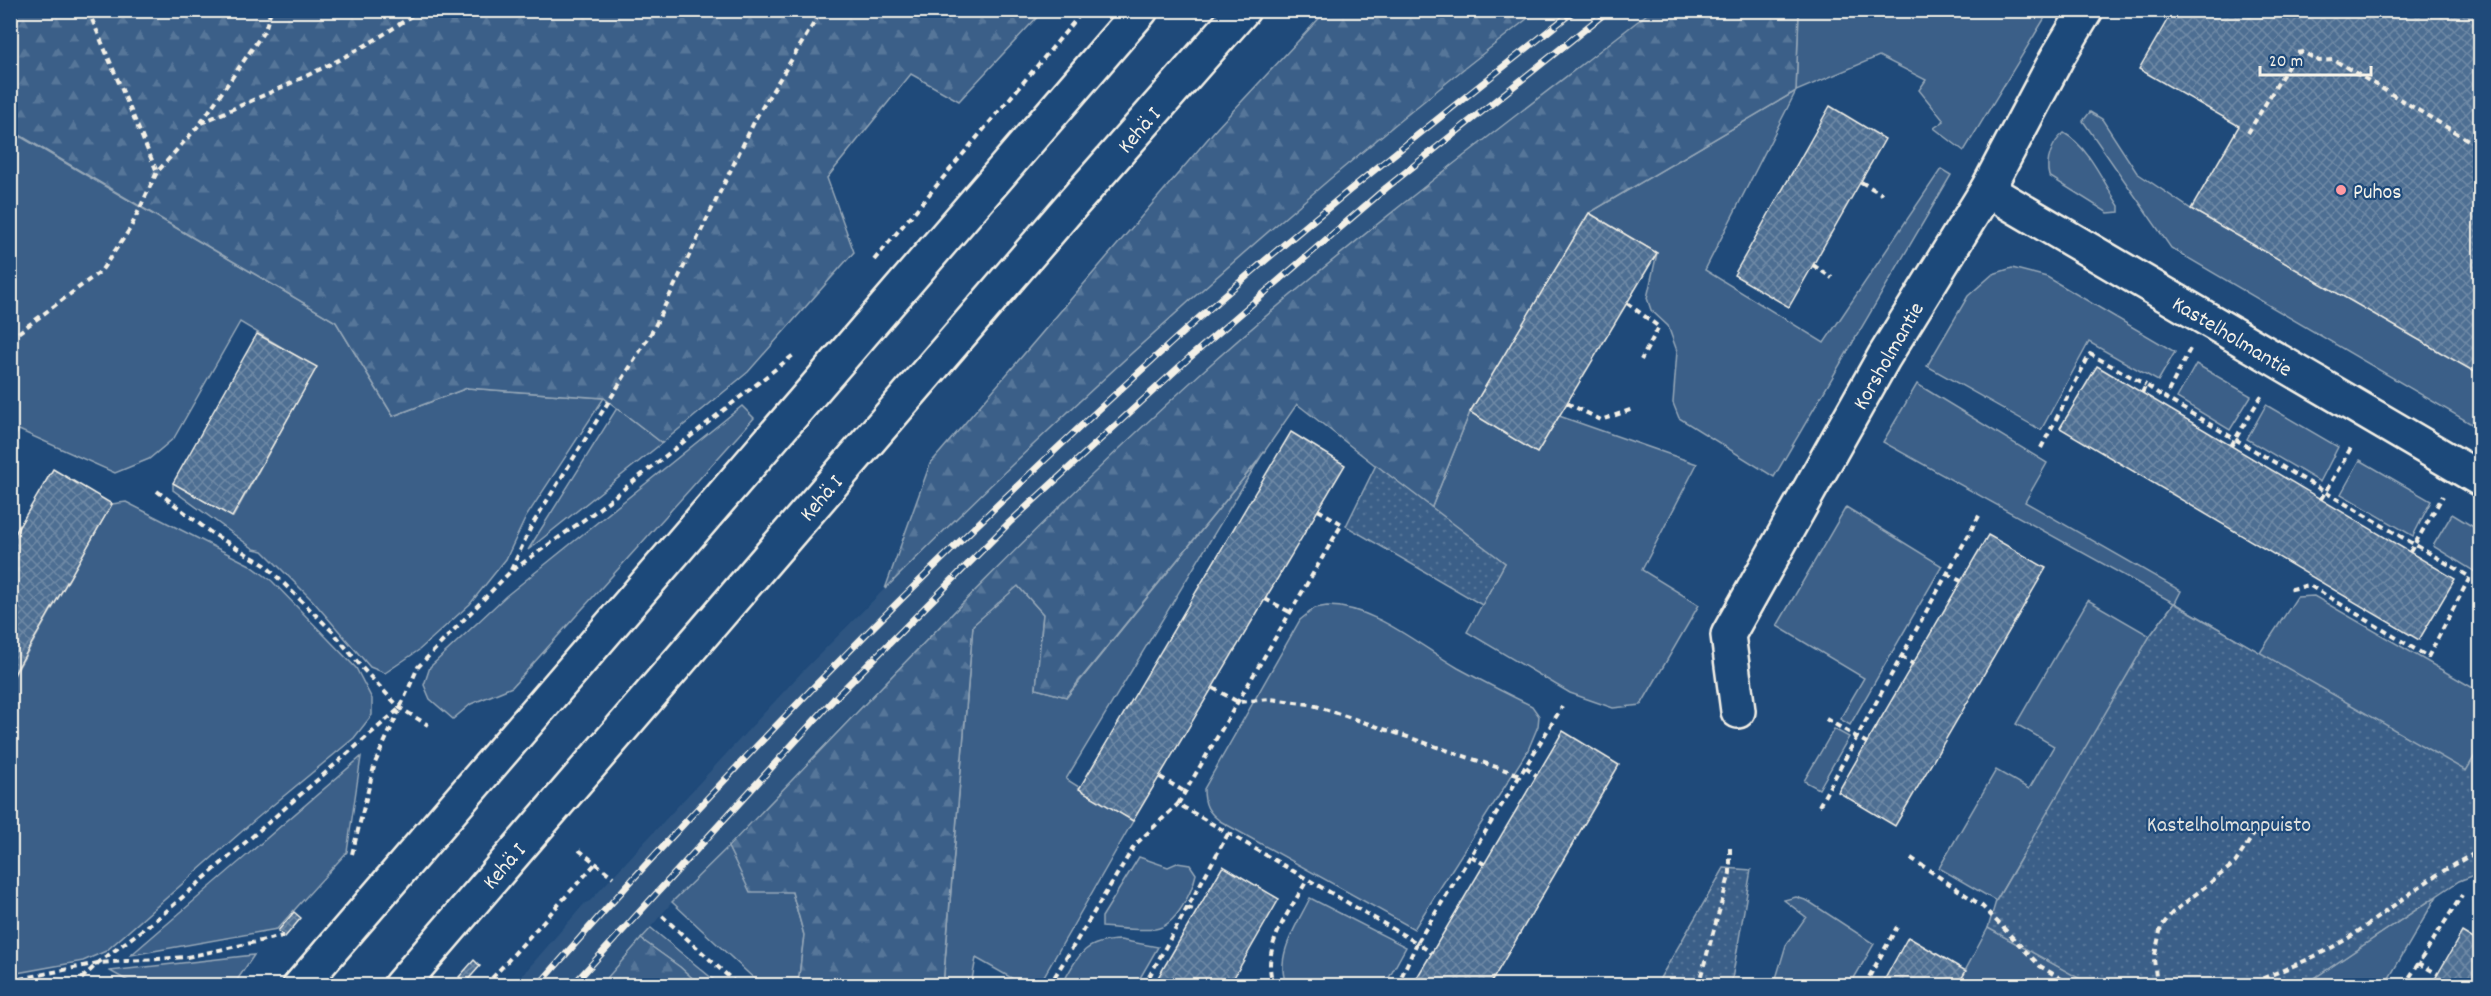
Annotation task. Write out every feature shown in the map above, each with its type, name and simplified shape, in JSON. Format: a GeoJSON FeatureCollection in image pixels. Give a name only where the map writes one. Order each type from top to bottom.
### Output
{"type":"FeatureCollection","features":[{"type":"Feature","properties":{"kind":"main road"},"geometry":{"type":"LineString","coordinates":[[300,986],[1141,10]]}},
{"type":"Feature","properties":{"kind":"main road","name":"Kehä I"},"geometry":{"type":"LineString","coordinates":[[400,986],[1074,202],[1243,10]]}},
{"type":"Feature","properties":{"kind":"main road","name":"Korsholmantie"},"geometry":{"type":"LineString","coordinates":[[1738,711],[1728,635],[1884,357],[1987,190],[2051,68],[2086,10]]}},
{"type":"Feature","properties":{"kind":"main road","name":"Kastelholmantie"},"geometry":{"type":"LineString","coordinates":[[1987,190],[2481,479]]}},
{"type":"Feature","properties":{"kind":"path"},"geometry":{"type":"LineString","coordinates":[[88,10],[157,172]]}},
{"type":"Feature","properties":{"kind":"path"},"geometry":{"type":"LineString","coordinates":[[10,339],[101,271],[130,229],[157,172],[200,123],[265,30],[271,10]]}},
{"type":"Feature","properties":{"kind":"path"},"geometry":{"type":"LineString","coordinates":[[200,123],[393,31],[419,10]]}},
{"type":"Feature","properties":{"kind":"path"},"geometry":{"type":"LineString","coordinates":[[510,572],[532,525],[653,330],[757,116],[822,10]]}},
{"type":"Feature","properties":{"kind":"path"},"geometry":{"type":"LineString","coordinates":[[868,267],[1084,10]]}},
{"type":"Feature","properties":{"kind":"path"},"geometry":{"type":"LineString","coordinates":[[2248,133],[2296,53],[2303,52],[2319,60],[2334,60],[2481,147]]}},
{"type":"Feature","properties":{"kind":"path"},"geometry":{"type":"LineString","coordinates":[[1861,182],[1882,194]]}},
{"type":"Feature","properties":{"kind":"path"},"geometry":{"type":"LineString","coordinates":[[1813,265],[1832,278]]}},
{"type":"Feature","properties":{"kind":"path"},"geometry":{"type":"LineString","coordinates":[[1627,303],[1659,327],[1641,360]]}},
{"type":"Feature","properties":{"kind":"path"},"geometry":{"type":"LineString","coordinates":[[2164,398],[2190,348]]}},
{"type":"Feature","properties":{"kind":"path"},"geometry":{"type":"LineString","coordinates":[[352,854],[375,763],[418,667],[510,572],[592,514],[799,350]]}},
{"type":"Feature","properties":{"kind":"path"},"geometry":{"type":"LineString","coordinates":[[2041,448],[2090,354],[2470,577],[2428,657],[2308,585],[2288,590]]}},
{"type":"Feature","properties":{"kind":"path"},"geometry":{"type":"LineString","coordinates":[[2142,393],[2145,385]]}},
{"type":"Feature","properties":{"kind":"path"},"geometry":{"type":"LineString","coordinates":[[2231,446],[2264,391]]}},
{"type":"Feature","properties":{"kind":"path"},"geometry":{"type":"LineString","coordinates":[[1567,403],[1601,420],[1633,409]]}},
{"type":"Feature","properties":{"kind":"path"},"geometry":{"type":"LineString","coordinates":[[2320,499],[2353,444]]}},
{"type":"Feature","properties":{"kind":"path"},"geometry":{"type":"LineString","coordinates":[[156,491],[210,532],[265,565],[334,633],[364,670],[400,708],[428,725]]}},
{"type":"Feature","properties":{"kind":"path"},"geometry":{"type":"LineString","coordinates":[[2410,552],[2443,496]]}},
{"type":"Feature","properties":{"kind":"path"},"geometry":{"type":"LineString","coordinates":[[1049,986],[1135,845],[1178,804],[1342,525],[1318,510]]}},
{"type":"Feature","properties":{"kind":"path"},"geometry":{"type":"LineString","coordinates":[[1819,806],[1980,514]]}},
{"type":"Feature","properties":{"kind":"path"},"geometry":{"type":"LineString","coordinates":[[1947,574],[1961,581]]}},
{"type":"Feature","properties":{"kind":"path"},"geometry":{"type":"LineString","coordinates":[[1266,599],[1290,612]]}},
{"type":"Feature","properties":{"kind":"path"},"geometry":{"type":"LineString","coordinates":[[1901,656],[1913,664]]}},
{"type":"Feature","properties":{"kind":"path"},"geometry":{"type":"LineString","coordinates":[[1213,688],[1238,702],[1271,699],[1310,704],[1520,775]]}},
{"type":"Feature","properties":{"kind":"path"},"geometry":{"type":"LineString","coordinates":[[1397,986],[1417,943],[1562,707]]}},
{"type":"Feature","properties":{"kind":"path"},"geometry":{"type":"LineString","coordinates":[[74,986],[98,963],[162,915],[400,708]]}},
{"type":"Feature","properties":{"kind":"path"},"geometry":{"type":"LineString","coordinates":[[1826,719],[1867,743]]}},
{"type":"Feature","properties":{"kind":"path"},"geometry":{"type":"LineString","coordinates":[[1526,767],[1537,776]]}},
{"type":"Feature","properties":{"kind":"path"},"geometry":{"type":"LineString","coordinates":[[1160,777],[1185,792]]}},
{"type":"Feature","properties":{"kind":"path"},"geometry":{"type":"LineString","coordinates":[[1178,804],[1432,953]]}},
{"type":"Feature","properties":{"kind":"path"},"geometry":{"type":"LineString","coordinates":[[1144,986],[1228,834]]}},
{"type":"Feature","properties":{"kind":"path"},"geometry":{"type":"LineString","coordinates":[[2157,986],[2154,959],[2161,927],[2172,913],[2235,863],[2254,834]]}},
{"type":"Feature","properties":{"kind":"path"},"geometry":{"type":"LineString","coordinates":[[1698,986],[1730,873],[1730,848]]}},
{"type":"Feature","properties":{"kind":"path"},"geometry":{"type":"LineString","coordinates":[[579,850],[613,877]]}},
{"type":"Feature","properties":{"kind":"path"},"geometry":{"type":"LineString","coordinates":[[2243,986],[2300,963],[2351,936],[2408,894],[2462,859],[2481,851]]}},
{"type":"Feature","properties":{"kind":"path"},"geometry":{"type":"LineString","coordinates":[[1471,856],[1484,864]]}},
{"type":"Feature","properties":{"kind":"path"},"geometry":{"type":"LineString","coordinates":[[1911,858],[1982,906],[2040,966],[2073,986]]}},
{"type":"Feature","properties":{"kind":"path"},"geometry":{"type":"LineString","coordinates":[[484,986],[596,863]]}},
{"type":"Feature","properties":{"kind":"path"},"geometry":{"type":"LineString","coordinates":[[1274,986],[1268,968],[1269,951],[1307,879]]}},
{"type":"Feature","properties":{"kind":"path"},"geometry":{"type":"LineString","coordinates":[[2404,986],[2462,896]]}},
{"type":"Feature","properties":{"kind":"path"},"geometry":{"type":"LineString","coordinates":[[1187,908],[1197,911]]}},
{"type":"Feature","properties":{"kind":"path"},"geometry":{"type":"LineString","coordinates":[[662,916],[739,986]]}},
{"type":"Feature","properties":{"kind":"path"},"geometry":{"type":"LineString","coordinates":[[1864,986],[1897,927]]}},
{"type":"Feature","properties":{"kind":"path"},"geometry":{"type":"LineString","coordinates":[[10,981],[98,963],[187,957],[283,936]]}},
{"type":"Feature","properties":{"kind":"path"},"geometry":{"type":"LineString","coordinates":[[2418,963],[2438,974]]}},
{"type":"Feature","properties":{"kind":"shaded area"},"geometry":{"type":"Polygon","coordinates":[[[1537,11],[1651,11],[1399,208],[1029,535],[849,718],[682,896],[674,900],[601,985],[513,986],[585,903],[590,901],[801,673],[979,494],[1157,329],[1357,155],[1537,11]]]}},
{"type":"Feature","properties":{"kind":"green space"},"geometry":{"type":"Polygon","coordinates":[[[11,10],[1043,11],[959,101],[911,74],[827,178],[854,252],[748,372],[662,443],[604,398],[467,388],[393,416],[336,322],[11,130],[11,10]]]}},
{"type":"Feature","properties":{"kind":"green space"},"geometry":{"type":"Polygon","coordinates":[[[1326,11],[1537,11],[1367,147],[1202,290],[1042,437],[885,589],[930,464],[1217,128],[1326,11]]]}},
{"type":"Feature","properties":{"kind":"green space"},"geometry":{"type":"Polygon","coordinates":[[[1651,11],[1799,11],[1796,91],[1589,213],[1470,412],[1431,509],[1297,404],[1260,458],[1066,697],[1036,689],[1043,614],[1018,586],[973,625],[943,985],[798,985],[804,935],[792,892],[750,892],[728,847],[1020,545],[1202,372],[1367,232],[1651,11]]]}},
{"type":"Feature","properties":{"kind":"green space"},"geometry":{"type":"Polygon","coordinates":[[[1799,11],[2049,11],[1964,151],[1934,128],[1944,121],[1919,90],[1926,80],[1879,56],[1796,91],[1799,11]]]}},
{"type":"Feature","properties":{"kind":"green space"},"geometry":{"type":"Polygon","coordinates":[[[1796,91],[1705,270],[1824,343],[1941,169],[1951,175],[1774,477],[1679,418],[1673,403],[1677,351],[1668,326],[1651,310],[1647,298],[1657,253],[1589,213],[1796,91]]]}},
{"type":"Feature","properties":{"kind":"green space"},"geometry":{"type":"Polygon","coordinates":[[[2090,112],[2102,119],[2137,173],[2191,209],[2480,375],[2480,429],[2171,248],[2083,121],[2090,112]]]}},
{"type":"Feature","properties":{"kind":"green space"},"geometry":{"type":"Polygon","coordinates":[[[11,131],[336,322],[393,416],[467,388],[604,398],[526,517],[506,559],[470,604],[419,650],[385,673],[370,667],[313,601],[263,551],[254,549],[173,490],[173,483],[233,517],[316,368],[240,322],[174,438],[149,459],[115,473],[19,430],[11,444],[11,131]]]}},
{"type":"Feature","properties":{"kind":"green space"},"geometry":{"type":"Polygon","coordinates":[[[2064,133],[2081,147],[2095,166],[2119,206],[2119,212],[2108,213],[2049,176],[2050,153],[2064,133]]]}},
{"type":"Feature","properties":{"kind":"green space"},"geometry":{"type":"Polygon","coordinates":[[[2012,268],[2047,277],[2175,352],[2158,381],[2089,342],[2041,430],[1927,366],[1968,296],[1993,274],[2012,268]]]}},
{"type":"Feature","properties":{"kind":"green space"},"geometry":{"type":"Polygon","coordinates":[[[2196,364],[2251,396],[2230,430],[2177,398],[2196,364]]]}},
{"type":"Feature","properties":{"kind":"green space"},"geometry":{"type":"Polygon","coordinates":[[[1917,384],[2047,463],[2025,502],[2181,591],[2175,603],[2260,653],[2297,597],[2314,596],[2480,692],[2480,747],[2466,772],[2022,856],[1996,901],[1939,868],[1996,770],[2029,789],[2054,746],[2016,724],[2088,600],[2150,636],[2174,603],[1883,442],[1917,384]]]}},
{"type":"Feature","properties":{"kind":"green space"},"geometry":{"type":"Polygon","coordinates":[[[2266,405],[2338,447],[2320,482],[2247,439],[2266,405]]]}},
{"type":"Feature","properties":{"kind":"green space"},"geometry":{"type":"Polygon","coordinates":[[[742,406],[754,418],[512,687],[471,704],[453,719],[430,699],[424,685],[430,667],[506,596],[742,406]]]}},
{"type":"Feature","properties":{"kind":"green space"},"geometry":{"type":"Polygon","coordinates":[[[617,408],[662,443],[528,550],[617,408]]]}},
{"type":"Feature","properties":{"kind":"green space"},"geometry":{"type":"Polygon","coordinates":[[[1470,412],[1537,453],[1559,416],[1697,464],[1642,570],[1699,605],[1641,705],[1613,708],[1570,693],[1467,632],[1505,563],[1431,509],[1470,412]]]}},
{"type":"Feature","properties":{"kind":"green space"},"geometry":{"type":"Polygon","coordinates":[[[1260,458],[1066,779],[1133,821],[1040,983],[1022,984],[976,958],[971,985],[943,986],[973,625],[1017,585],[1043,614],[1036,689],[1067,697],[1260,458]]]}},
{"type":"Feature","properties":{"kind":"green space"},"geometry":{"type":"Polygon","coordinates":[[[2360,460],[2431,501],[2413,536],[2341,494],[2360,460]]]}},
{"type":"Feature","properties":{"kind":"green space"},"geometry":{"type":"Polygon","coordinates":[[[1376,465],[1505,563],[1482,605],[1346,526],[1376,465]]]}},
{"type":"Feature","properties":{"kind":"green space"},"geometry":{"type":"Polygon","coordinates":[[[126,502],[250,565],[272,581],[356,668],[372,699],[372,715],[354,738],[256,819],[106,951],[83,961],[11,974],[11,681],[112,504],[126,502]]]}},
{"type":"Feature","properties":{"kind":"green space"},"geometry":{"type":"Polygon","coordinates":[[[1846,507],[1942,566],[1850,725],[1840,719],[1864,678],[1777,626],[1846,507]]]}},
{"type":"Feature","properties":{"kind":"green space"},"geometry":{"type":"Polygon","coordinates":[[[2452,514],[2480,531],[2480,575],[2433,546],[2452,514]]]}},
{"type":"Feature","properties":{"kind":"green space","name":"Kastelholmanpuisto"},"geometry":{"type":"Polygon","coordinates":[[[2174,603],[2466,771],[2480,747],[2480,873],[2459,881],[2304,985],[2082,985],[2084,981],[1988,928],[1996,901],[2150,636],[2174,603]]]}},
{"type":"Feature","properties":{"kind":"green space"},"geometry":{"type":"Polygon","coordinates":[[[1327,606],[1362,612],[1396,628],[1458,668],[1532,706],[1539,716],[1538,726],[1528,750],[1414,929],[1220,821],[1206,804],[1204,789],[1300,620],[1315,608],[1327,606]]]}},
{"type":"Feature","properties":{"kind":"green space"},"geometry":{"type":"Polygon","coordinates":[[[1834,729],[1849,737],[1819,789],[1804,781],[1834,729]]]}},
{"type":"Feature","properties":{"kind":"green space"},"geometry":{"type":"Polygon","coordinates":[[[361,757],[347,852],[277,929],[131,955],[361,757]]]}},
{"type":"Feature","properties":{"kind":"green space"},"geometry":{"type":"Polygon","coordinates":[[[728,847],[738,866],[792,892],[804,935],[798,985],[761,985],[672,902],[728,847]]]}},
{"type":"Feature","properties":{"kind":"green space"},"geometry":{"type":"Polygon","coordinates":[[[1139,857],[1168,867],[1177,863],[1190,865],[1196,874],[1187,899],[1170,922],[1163,927],[1142,930],[1102,927],[1102,917],[1139,857]]]}},
{"type":"Feature","properties":{"kind":"green space"},"geometry":{"type":"Polygon","coordinates":[[[1724,868],[1751,870],[1731,985],[1656,985],[1724,868]]]}},
{"type":"Feature","properties":{"kind":"green space"},"geometry":{"type":"Polygon","coordinates":[[[2437,896],[2385,985],[2304,985],[2437,896]]]}},
{"type":"Feature","properties":{"kind":"green space"},"geometry":{"type":"Polygon","coordinates":[[[1796,897],[1808,901],[1874,944],[1850,985],[1774,985],[1786,945],[1806,917],[1784,900],[1796,897]]]}},
{"type":"Feature","properties":{"kind":"green space"},"geometry":{"type":"Polygon","coordinates":[[[1310,898],[1406,947],[1385,985],[1287,985],[1283,975],[1285,952],[1310,898]]]}},
{"type":"Feature","properties":{"kind":"green space"},"geometry":{"type":"Polygon","coordinates":[[[651,928],[720,985],[700,985],[680,967],[641,939],[651,928]]]}},
{"type":"Feature","properties":{"kind":"green space"},"geometry":{"type":"Polygon","coordinates":[[[1988,928],[2085,981],[2082,986],[1957,986],[1988,928]]]}},
{"type":"Feature","properties":{"kind":"green space"},"geometry":{"type":"Polygon","coordinates":[[[641,939],[680,967],[700,985],[601,985],[641,939]]]}},
{"type":"Feature","properties":{"kind":"green space"},"geometry":{"type":"Polygon","coordinates":[[[1120,940],[1158,947],[1136,985],[1066,985],[1064,981],[1085,950],[1099,943],[1120,940]]]}},
{"type":"Feature","properties":{"kind":"green space"},"geometry":{"type":"Polygon","coordinates":[[[254,955],[237,980],[243,985],[135,985],[110,971],[254,955]]]}},
{"type":"Feature","properties":{"kind":"building","name":"Puhos"},"geometry":{"type":"Polygon","coordinates":[[[2173,10],[2480,10],[2480,375],[2191,209],[2239,126],[2139,69],[2173,10]]]}},
{"type":"Feature","properties":{"kind":"building"},"geometry":{"type":"Polygon","coordinates":[[[1830,106],[1885,139],[1789,307],[1734,275],[1830,106]]]}},
{"type":"Feature","properties":{"kind":"building"},"geometry":{"type":"Polygon","coordinates":[[[1589,213],[1657,253],[1537,453],[1470,412],[1589,213]]]}},
{"type":"Feature","properties":{"kind":"building"},"geometry":{"type":"Polygon","coordinates":[[[257,334],[317,367],[232,517],[173,483],[257,334]]]}},
{"type":"Feature","properties":{"kind":"building"},"geometry":{"type":"Polygon","coordinates":[[[2097,366],[2455,579],[2419,640],[2060,428],[2097,366]]]}},
{"type":"Feature","properties":{"kind":"building"},"geometry":{"type":"Polygon","coordinates":[[[1291,432],[1345,465],[1133,821],[1079,789],[1291,432]]]}},
{"type":"Feature","properties":{"kind":"building"},"geometry":{"type":"Polygon","coordinates":[[[53,469],[112,504],[10,681],[10,542],[53,469]]]}},
{"type":"Feature","properties":{"kind":"building"},"geometry":{"type":"Polygon","coordinates":[[[1988,535],[2046,568],[1895,826],[1838,792],[1988,535]]]}},
{"type":"Feature","properties":{"kind":"building"},"geometry":{"type":"Polygon","coordinates":[[[1563,731],[1619,765],[1489,986],[1412,986],[1563,731]]]}},
{"type":"Feature","properties":{"kind":"building"},"geometry":{"type":"Polygon","coordinates":[[[1223,866],[1279,899],[1229,986],[1153,986],[1223,866]]]}},
{"type":"Feature","properties":{"kind":"building"},"geometry":{"type":"Polygon","coordinates":[[[294,912],[301,918],[285,937],[278,931],[294,912]]]}},
{"type":"Feature","properties":{"kind":"building"},"geometry":{"type":"Polygon","coordinates":[[[2462,932],[2480,943],[2480,986],[2431,986],[2462,932]]]}},
{"type":"Feature","properties":{"kind":"building"},"geometry":{"type":"Polygon","coordinates":[[[1908,937],[1966,971],[1957,986],[1881,986],[1908,937]]]}},
{"type":"Feature","properties":{"kind":"building"},"geometry":{"type":"Polygon","coordinates":[[[474,960],[480,966],[465,983],[459,977],[474,960]]]}},
{"type":"Feature","properties":{"kind":"railway"},"geometry":{"type":"LineString","coordinates":[[538,986],[613,901],[766,736],[925,575],[1088,419],[1269,257],[1575,10]]}},
{"type":"Feature","properties":{"kind":"railway"},"geometry":{"type":"LineString","coordinates":[[572,986],[834,699],[1009,523],[1189,358],[1386,188],[1609,10]]}},
{"type":"Feature","properties":{"kind":"place","name":"Puhos"},"geometry":{"type":"Point","coordinates":[2341,190]}}]}
